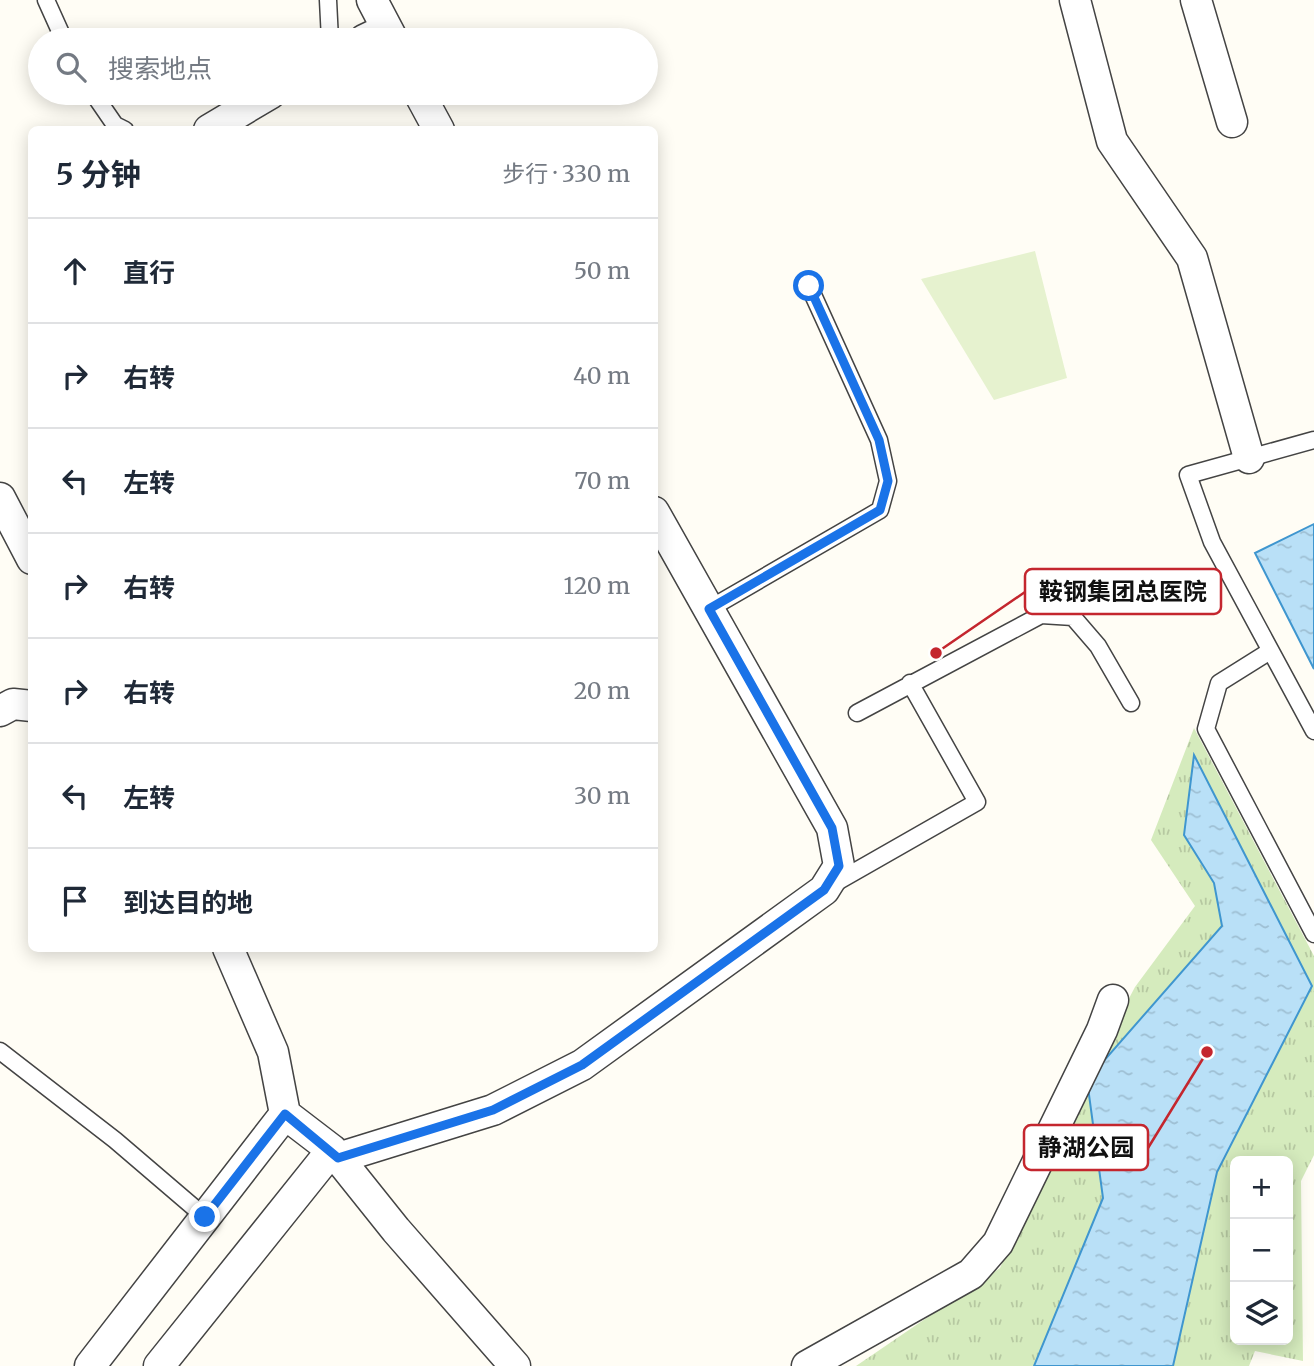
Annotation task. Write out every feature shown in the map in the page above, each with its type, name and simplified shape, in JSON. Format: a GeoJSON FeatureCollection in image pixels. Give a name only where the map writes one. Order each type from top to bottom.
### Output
{"type":"FeatureCollection","features":[{"type":"Feature","properties":{"kind":"street"},"geometry":{"type":"LineString","coordinates":[[372,0],[379,28]]}},
{"type":"Feature","properties":{"kind":"street"},"geometry":{"type":"LineString","coordinates":[[1075,0],[1112,141],[1192,258],[1249,458]]}},
{"type":"Feature","properties":{"kind":"street"},"geometry":{"type":"LineString","coordinates":[[1196,0],[1231,121]]}},
{"type":"Feature","properties":{"kind":"street"},"geometry":{"type":"LineString","coordinates":[[216,126],[251,105]]}},
{"type":"Feature","properties":{"kind":"street"},"geometry":{"type":"LineString","coordinates":[[425,105],[437,126]]}},
{"type":"Feature","properties":{"kind":"street"},"geometry":{"type":"LineString","coordinates":[[0,498],[28,551]]}},
{"type":"Feature","properties":{"kind":"street"},"geometry":{"type":"LineString","coordinates":[[159,1366],[335,1154],[493,1110],[582,1065],[824,890],[839,866],[832,828],[658,519]]}},
{"type":"Feature","properties":{"kind":"street"},"geometry":{"type":"LineString","coordinates":[[0,711],[13,704],[28,706]]}},
{"type":"Feature","properties":{"kind":"street"},"geometry":{"type":"LineString","coordinates":[[230,952],[273,1052],[285,1114],[335,1154],[396,1230],[515,1366]]}},
{"type":"Feature","properties":{"kind":"street"},"geometry":{"type":"LineString","coordinates":[[807,1366],[971,1274],[999,1243],[1102,1030],[1113,1000]]}},
{"type":"Feature","properties":{"kind":"street"},"geometry":{"type":"LineString","coordinates":[[90,1366],[285,1114]]}},
{"type":"Feature","properties":{"kind":"lane"},"geometry":{"type":"LineString","coordinates":[[46,0],[59,28]]}},
{"type":"Feature","properties":{"kind":"lane"},"geometry":{"type":"LineString","coordinates":[[328,0],[329,28]]}},
{"type":"Feature","properties":{"kind":"lane"},"geometry":{"type":"LineString","coordinates":[[101,105],[117,126]]}},
{"type":"Feature","properties":{"kind":"lane"},"geometry":{"type":"LineString","coordinates":[[709,609],[880,510],[888,481],[879,440],[809,286]]}},
{"type":"Feature","properties":{"kind":"lane"},"geometry":{"type":"LineString","coordinates":[[1314,440],[1188,475],[1212,542],[1314,731]]}},
{"type":"Feature","properties":{"kind":"lane"},"geometry":{"type":"LineString","coordinates":[[857,713],[1041,615],[1073,617],[1098,646],[1131,703]]}},
{"type":"Feature","properties":{"kind":"lane"},"geometry":{"type":"LineString","coordinates":[[1270,650],[1219,683],[1206,729],[1314,934]]}},
{"type":"Feature","properties":{"kind":"lane"},"geometry":{"type":"LineString","coordinates":[[824,890],[977,802],[910,683]]}},
{"type":"Feature","properties":{"kind":"lane"},"geometry":{"type":"LineString","coordinates":[[0,1051],[115,1140],[205,1217]]}},
{"type":"Feature","properties":{"kind":"green space"},"geometry":{"type":"Polygon","coordinates":[[[1035,251],[1067,378],[994,400],[921,279],[1035,251]]]}},
{"type":"Feature","properties":{"kind":"green space"},"geometry":{"type":"Polygon","coordinates":[[[1194,728],[1314,956],[1314,1155],[1301,1181],[1303,1361],[1255,1351],[1249,1366],[856,1366],[1000,1268],[1066,1118],[1135,987],[1195,906],[1151,840],[1194,728]]]}},
{"type":"Feature","properties":{"kind":"water"},"geometry":{"type":"Polygon","coordinates":[[[1314,524],[1314,669],[1255,553],[1314,524]]]}},
{"type":"Feature","properties":{"kind":"water"},"geometry":{"type":"Polygon","coordinates":[[[1194,755],[1312,986],[1217,1172],[1173,1366],[1034,1366],[1103,1198],[1087,1080],[1222,926],[1214,883],[1184,835],[1194,755]]]}},
{"type":"Feature","properties":{"kind":"place","name":"鞍钢集团总医院"},"geometry":{"type":"Point","coordinates":[936,653]}},
{"type":"Feature","properties":{"kind":"place","name":"静湖公园"},"geometry":{"type":"Point","coordinates":[1207,1052]}},
{"type":"Feature","properties":{"kind":"route"},"geometry":{"type":"LineString","coordinates":[[205,1217],[285,1114],[332,1150],[338,1158],[493,1110],[582,1065],[824,890],[839,866],[832,828],[709,609],[880,510],[888,481],[879,440],[809,286]]}}]}
